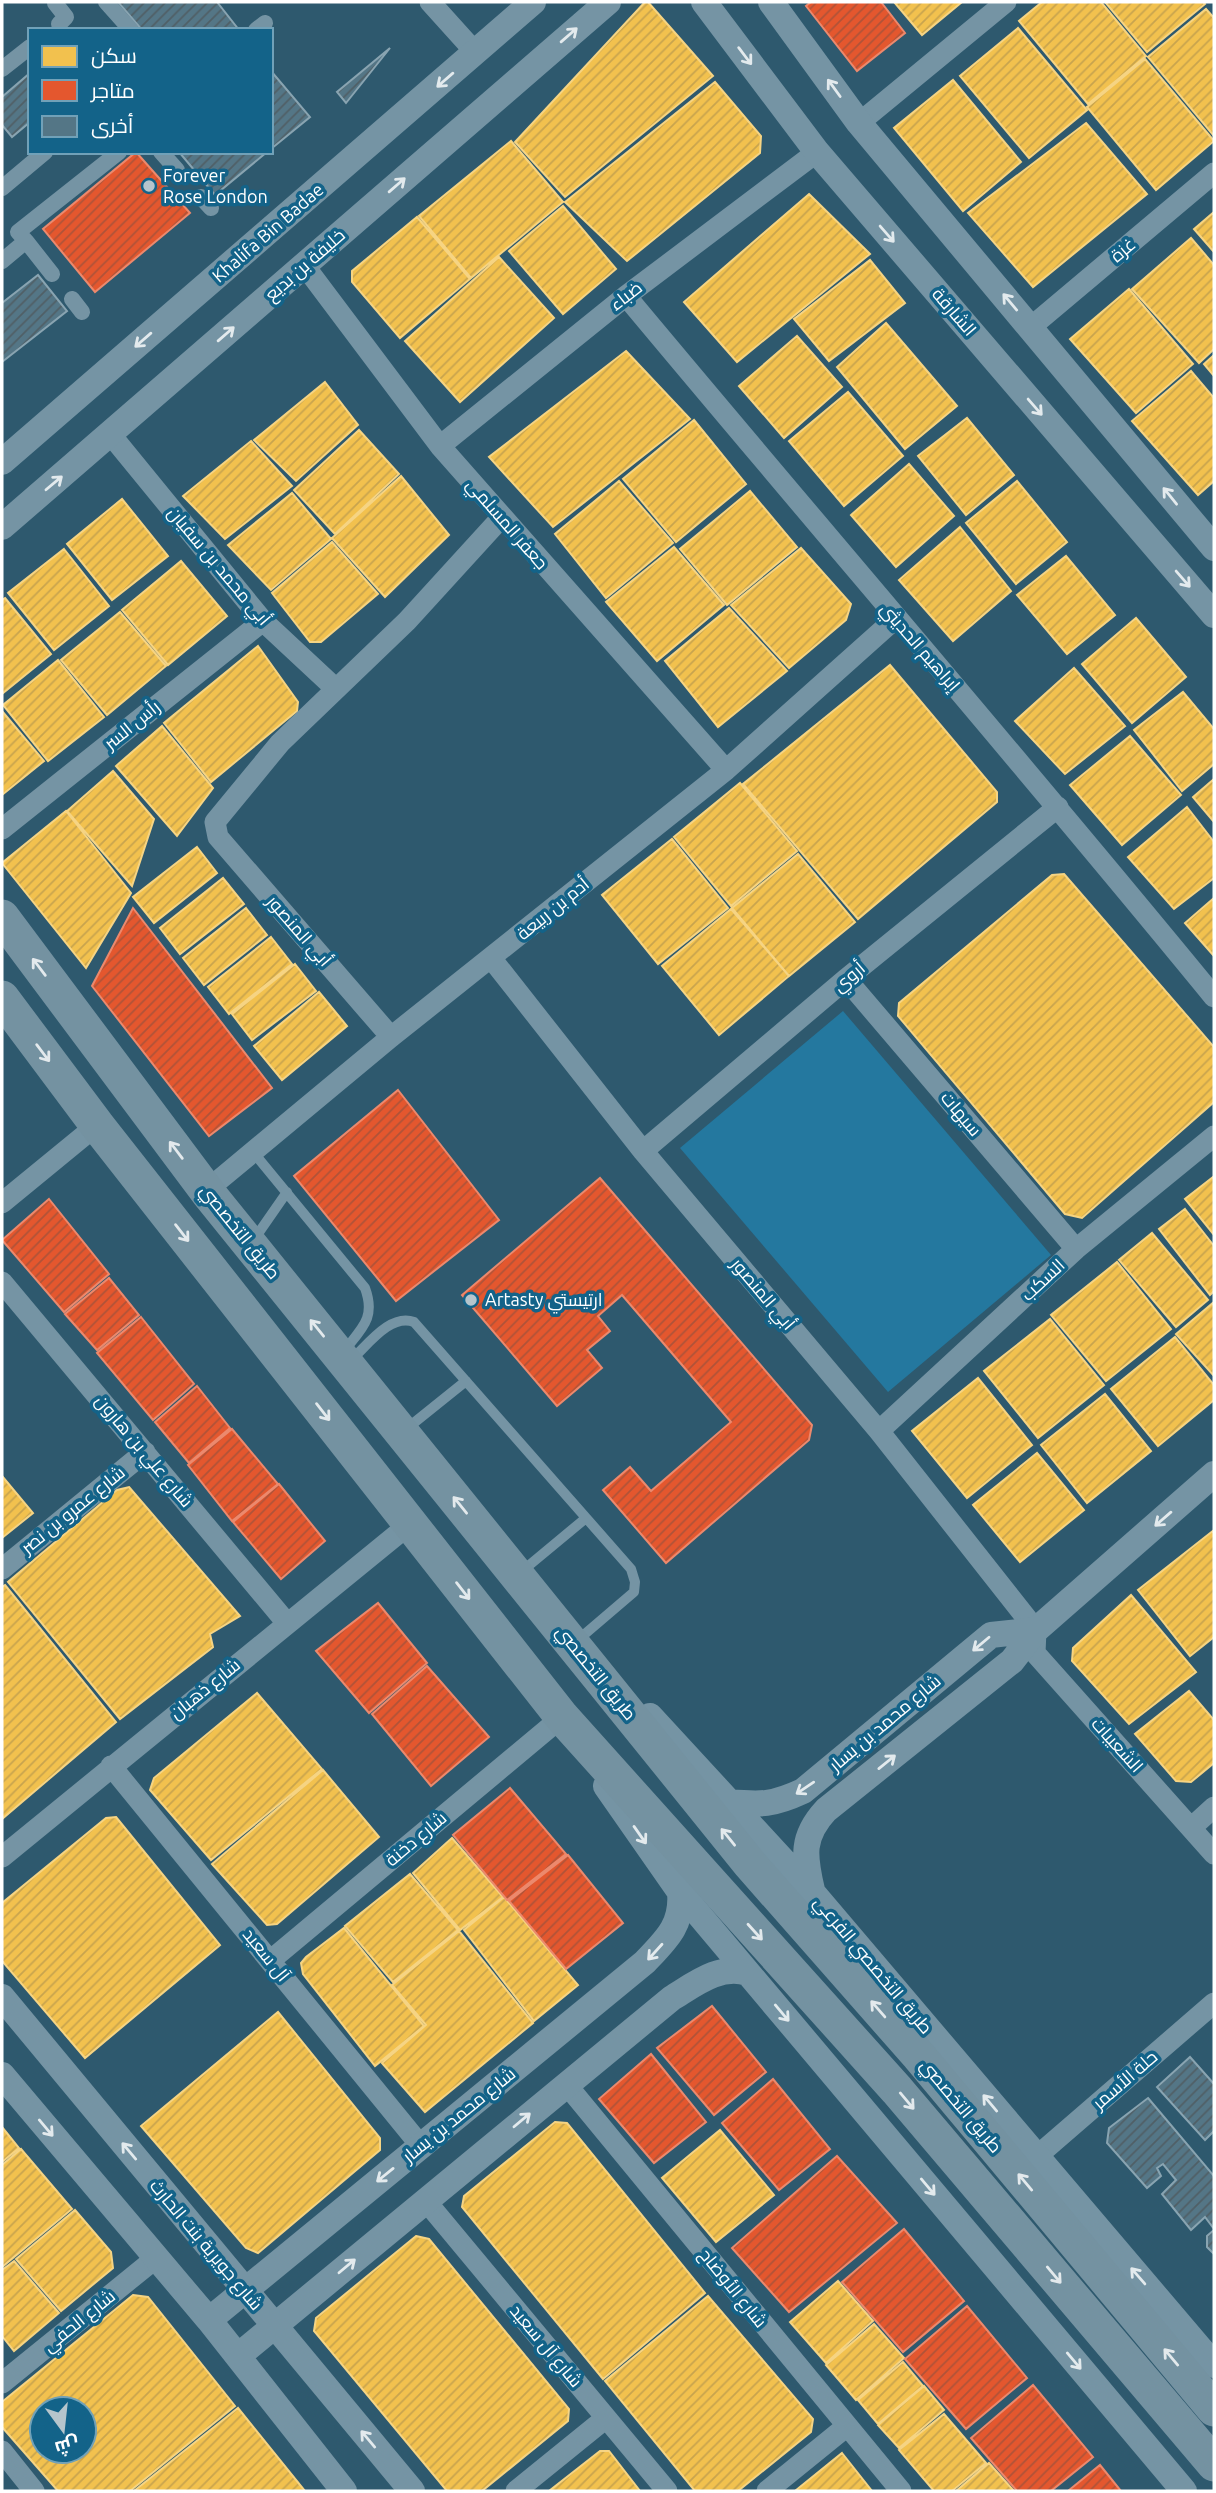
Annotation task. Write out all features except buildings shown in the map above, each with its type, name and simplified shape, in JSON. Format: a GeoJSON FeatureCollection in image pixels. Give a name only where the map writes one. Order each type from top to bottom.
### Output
{"type":"FeatureCollection","features":[{"type":"Feature","properties":{"kind":"main road","name":"طريق التخصصي"},"geometry":{"type":"LineString","coordinates":[[2,917],[209,1194],[750,1864],[919,2056],[1214,2409]]}},
{"type":"Feature","properties":{"kind":"main road"},"geometry":{"type":"LineString","coordinates":[[2,998],[97,1125],[562,1717],[897,2090],[1214,2464]]}},
{"type":"Feature","properties":{"kind":"street"},"geometry":{"type":"LineString","coordinates":[[106,2],[129,28]]}},
{"type":"Feature","properties":{"kind":"street"},"geometry":{"type":"LineString","coordinates":[[430,2],[476,54]]}},
{"type":"Feature","properties":{"kind":"street","name":"Khalifa Bin Badae"},"geometry":{"type":"LineString","coordinates":[[2,462],[533,2]]}},
{"type":"Feature","properties":{"kind":"street","name":"خليفة بن بديع"},"geometry":{"type":"LineString","coordinates":[[2,527],[608,2]]}},
{"type":"Feature","properties":{"kind":"street","name":"الشارقة"},"geometry":{"type":"LineString","coordinates":[[704,2],[817,152],[1214,615]]}},
{"type":"Feature","properties":{"kind":"street"},"geometry":{"type":"LineString","coordinates":[[771,2],[859,124],[1031,327],[1205,519],[1214,548]]}},
{"type":"Feature","properties":{"kind":"street"},"geometry":{"type":"LineString","coordinates":[[859,124],[1006,2]]}},
{"type":"Feature","properties":{"kind":"street"},"geometry":{"type":"LineString","coordinates":[[55,3],[66,17],[58,28]]}},
{"type":"Feature","properties":{"kind":"street"},"geometry":{"type":"LineString","coordinates":[[2,69],[28,49]]}},
{"type":"Feature","properties":{"kind":"street","name":"ضباء"},"geometry":{"type":"LineString","coordinates":[[440,446],[626,296],[817,152]]}},
{"type":"Feature","properties":{"kind":"street"},"geometry":{"type":"LineString","coordinates":[[3,194],[43,154]]}},
{"type":"Feature","properties":{"kind":"street"},"geometry":{"type":"LineString","coordinates":[[52,274],[18,232],[117,154]]}},
{"type":"Feature","properties":{"kind":"street"},"geometry":{"type":"LineString","coordinates":[[163,154],[177,170]]}},
{"type":"Feature","properties":{"kind":"street","name":"غزة"},"geometry":{"type":"LineString","coordinates":[[1031,327],[1214,173]]}},
{"type":"Feature","properties":{"kind":"street"},"geometry":{"type":"LineString","coordinates":[[2,261],[26,241]]}},
{"type":"Feature","properties":{"kind":"street","name":"جعفر المسلمي"},"geometry":{"type":"LineString","coordinates":[[304,265],[440,446],[726,770]]}},
{"type":"Feature","properties":{"kind":"street","name":"إبراهيم الحديثي"},"geometry":{"type":"LineString","coordinates":[[626,296],[895,619],[1058,807],[1214,997]]}},
{"type":"Feature","properties":{"kind":"street"},"geometry":{"type":"LineString","coordinates":[[72,299],[82,312]]}},
{"type":"Feature","properties":{"kind":"street","name":"أبي محمد بن سفيان"},"geometry":{"type":"LineString","coordinates":[[111,435],[263,621],[336,689]]}},
{"type":"Feature","properties":{"kind":"street"},"geometry":{"type":"LineString","coordinates":[[336,689],[407,621],[501,518]]}},
{"type":"Feature","properties":{"kind":"street","name":"أدم بن ربيعة"},"geometry":{"type":"LineString","coordinates":[[209,1194],[213,1185],[391,1037],[726,770],[895,619]]}},
{"type":"Feature","properties":{"kind":"street","name":"رأس السر"},"geometry":{"type":"LineString","coordinates":[[2,829],[263,621]]}},
{"type":"Feature","properties":{"kind":"street","name":"أبي المنصور"},"geometry":{"type":"LineString","coordinates":[[336,689],[280,743],[215,822],[218,837],[391,1037]]}},
{"type":"Feature","properties":{"kind":"street","name":"أروي"},"geometry":{"type":"LineString","coordinates":[[643,1152],[846,979],[1058,807]]}},
{"type":"Feature","properties":{"kind":"street","name":"أبي المنصور"},"geometry":{"type":"LineString","coordinates":[[491,958],[643,1152],[879,1431],[1036,1630]]}},
{"type":"Feature","properties":{"kind":"street","name":"سيهات"},"geometry":{"type":"LineString","coordinates":[[846,979],[1076,1250]]}},
{"type":"Feature","properties":{"kind":"street"},"geometry":{"type":"LineString","coordinates":[[2,1203],[97,1125]]}},
{"type":"Feature","properties":{"kind":"street","name":"السكب"},"geometry":{"type":"LineString","coordinates":[[879,1431],[1076,1250],[1214,1136]]}},
{"type":"Feature","properties":{"kind":"street","name":"شارع علي بن هارون"},"geometry":{"type":"LineString","coordinates":[[2,1282],[286,1622]]}},
{"type":"Feature","properties":{"kind":"street","name":"شارع عمرو بن نصر"},"geometry":{"type":"LineString","coordinates":[[2,1569],[145,1452]]}},
{"type":"Feature","properties":{"kind":"street","name":"شارع محمد بن يسار"},"geometry":{"type":"LineString","coordinates":[[812,1892],[805,1863],[811,1826],[826,1810],[1012,1661],[1036,1630],[1214,1474]]}},
{"type":"Feature","properties":{"kind":"street","name":"شارع ذهبان"},"geometry":{"type":"LineString","coordinates":[[2,1857],[286,1622],[411,1523]]}},
{"type":"Feature","properties":{"kind":"street","name":"طريق التخصصي الفرعي"},"geometry":{"type":"LineString","coordinates":[[518,1576],[812,1892],[1214,2365]]}},
{"type":"Feature","properties":{"kind":"street","name":"شارع محمد بن يسار"},"geometry":{"type":"LineString","coordinates":[[729,1802],[765,1805],[780,1802],[803,1791],[991,1635],[1036,1630]]}},
{"type":"Feature","properties":{"kind":"street","name":"الشعيبات"},"geometry":{"type":"LineString","coordinates":[[1036,1630],[1035,1653],[1214,1854]]}},
{"type":"Feature","properties":{"kind":"street"},"geometry":{"type":"LineString","coordinates":[[562,1717],[680,1892],[1184,2491]]}},
{"type":"Feature","properties":{"kind":"street","name":"شارع دخنة"},"geometry":{"type":"LineString","coordinates":[[271,1960],[562,1717]]}},
{"type":"Feature","properties":{"kind":"street","name":"آل سعيد"},"geometry":{"type":"LineString","coordinates":[[111,1766],[421,2146]]}},
{"type":"Feature","properties":{"kind":"street"},"geometry":{"type":"LineString","coordinates":[[1191,1828],[1214,1807]]}},
{"type":"Feature","properties":{"kind":"street","name":"شارع محمد بن يسار"},"geometry":{"type":"LineString","coordinates":[[209,2320],[645,1962],[666,1940],[681,1915],[680,1892]]}},
{"type":"Feature","properties":{"kind":"street"},"geometry":{"type":"LineString","coordinates":[[238,2356],[672,1998],[705,1978],[734,1969],[748,1973]]}},
{"type":"Feature","properties":{"kind":"street"},"geometry":{"type":"LineString","coordinates":[[565,2028],[618,1992],[638,1986],[647,1994],[648,2003],[642,2012],[594,2060]]}},
{"type":"Feature","properties":{"kind":"street","name":"شارع جويرية بنت الحارث"},"geometry":{"type":"LineString","coordinates":[[2,1997],[412,2491]]}},
{"type":"Feature","properties":{"kind":"street","name":"حلة الأسمر"},"geometry":{"type":"LineString","coordinates":[[1036,2157],[1212,2010]]}},
{"type":"Feature","properties":{"kind":"street"},"geometry":{"type":"LineString","coordinates":[[2,2076],[209,2320],[344,2491]]}},
{"type":"Feature","properties":{"kind":"street","name":"شارع الأوضاح"},"geometry":{"type":"LineString","coordinates":[[566,2084],[901,2491]]}},
{"type":"Feature","properties":{"kind":"street","name":"شارع آل سعيد"},"geometry":{"type":"LineString","coordinates":[[425,2200],[667,2491]]}},
{"type":"Feature","properties":{"kind":"street"},"geometry":{"type":"LineString","coordinates":[[291,2252],[267,2280],[260,2293],[264,2301],[271,2307],[286,2308],[321,2288]]}},
{"type":"Feature","properties":{"kind":"street","name":"شارع الحفي"},"geometry":{"type":"LineString","coordinates":[[2,2383],[156,2258]]}},
{"type":"Feature","properties":{"kind":"street"},"geometry":{"type":"LineString","coordinates":[[292,2425],[255,2368],[260,2353],[279,2346],[329,2392]]}},
{"type":"Feature","properties":{"kind":"street"},"geometry":{"type":"LineString","coordinates":[[516,2491],[606,2418]]}},
{"type":"Feature","properties":{"kind":"street"},"geometry":{"type":"LineString","coordinates":[[767,2491],[847,2426]]}},
{"type":"Feature","properties":{"kind":"street"},"geometry":{"type":"LineString","coordinates":[[2,2451],[34,2491]]}},
{"type":"Feature","properties":{"kind":"lane"},"geometry":{"type":"LineString","coordinates":[[253,1152],[365,1287],[371,1303],[368,1320],[343,1360]]}},
{"type":"Feature","properties":{"kind":"lane"},"geometry":{"type":"LineString","coordinates":[[250,1245],[288,1192]]}},
{"type":"Feature","properties":{"kind":"lane"},"geometry":{"type":"LineString","coordinates":[[343,1360],[393,1322],[404,1318],[414,1322],[631,1569],[635,1582],[634,1592],[579,1639]]}},
{"type":"Feature","properties":{"kind":"lane"},"geometry":{"type":"LineString","coordinates":[[402,1433],[466,1381]]}},
{"type":"Feature","properties":{"kind":"lane"},"geometry":{"type":"LineString","coordinates":[[518,1576],[586,1518]]}},
{"type":"Feature","properties":{"kind":"shaded area"},"geometry":{"type":"Polygon","coordinates":[[[843,1011],[1051,1255],[888,1392],[680,1148],[843,1011]]]}},
{"type":"Feature","properties":{"kind":"place","name":"Forever Rose London"},"geometry":{"type":"Point","coordinates":[149,186]}},
{"type":"Feature","properties":{"kind":"place","name":"Artasty ارتيستي"},"geometry":{"type":"Point","coordinates":[471,1300]}}]}
